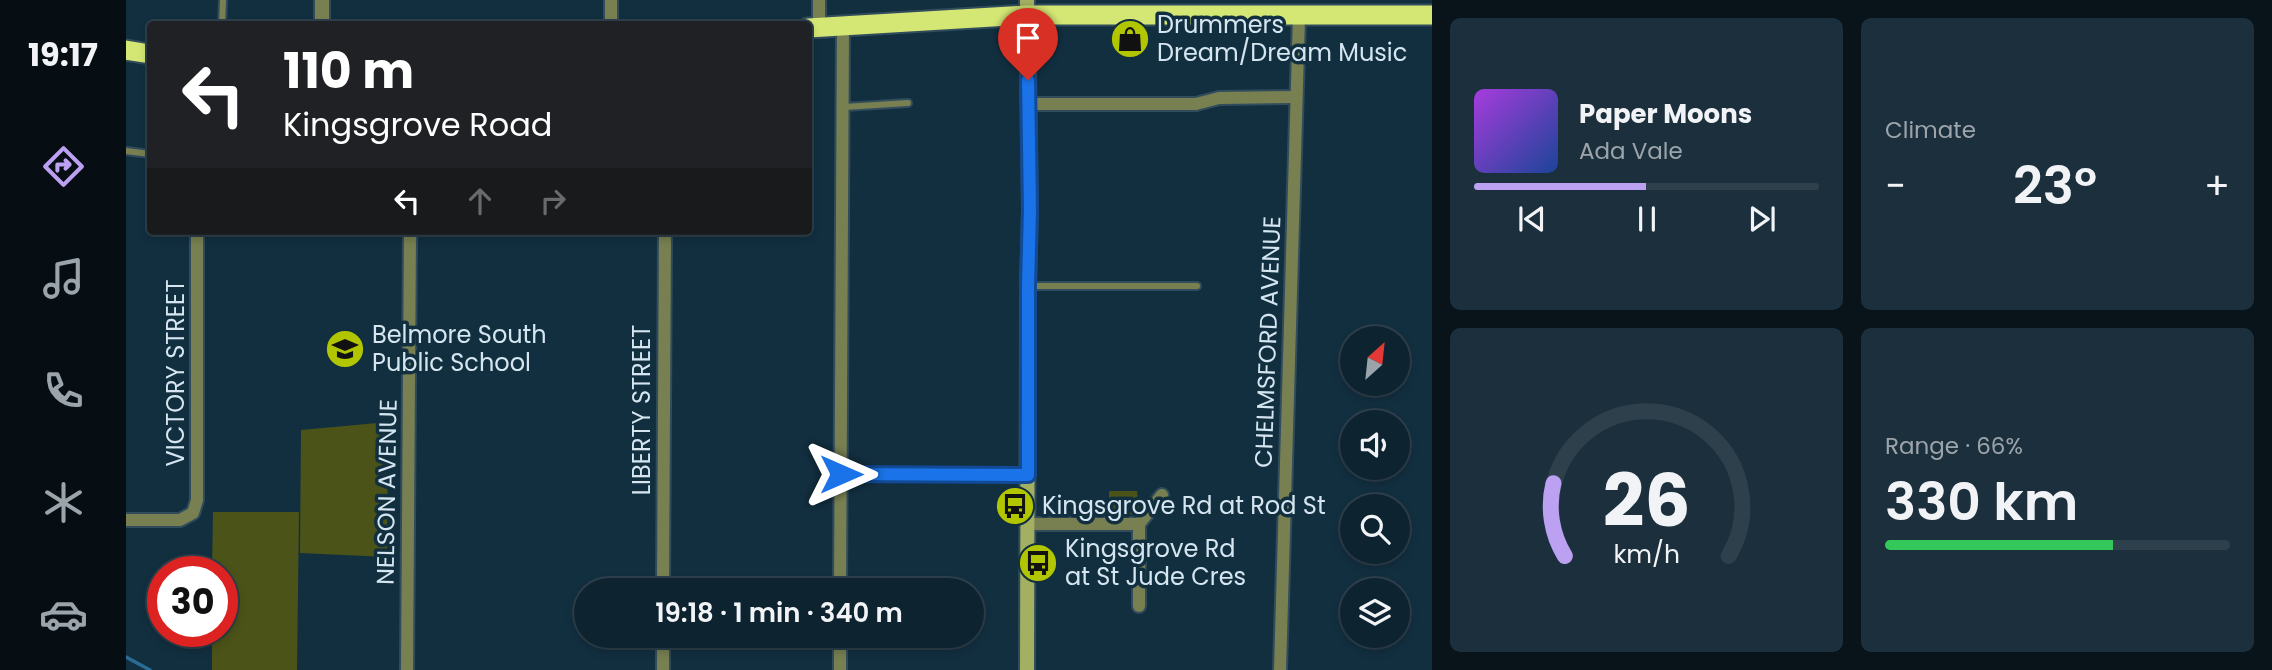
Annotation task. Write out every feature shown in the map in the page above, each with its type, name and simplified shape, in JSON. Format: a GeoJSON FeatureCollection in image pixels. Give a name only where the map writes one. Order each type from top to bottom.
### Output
{"type":"FeatureCollection","features":[{"type":"Feature","properties":{"kind":"highway"},"geometry":{"type":"LineString","coordinates":[[814,28],[1027,8],[1299,16],[1432,15]]}},
{"type":"Feature","properties":{"kind":"highway"},"geometry":{"type":"LineString","coordinates":[[126,50],[147,54]]}},
{"type":"Feature","properties":{"kind":"main road"},"geometry":{"type":"LineString","coordinates":[[1027,8],[1030,210],[1027,670]]}},
{"type":"Feature","properties":{"kind":"street"},"geometry":{"type":"LineString","coordinates":[[322,0],[322,21]]}},
{"type":"Feature","properties":{"kind":"street"},"geometry":{"type":"LineString","coordinates":[[611,0],[611,21]]}},
{"type":"Feature","properties":{"kind":"street"},"geometry":{"type":"LineString","coordinates":[[814,28],[820,0]]}},
{"type":"Feature","properties":{"kind":"street","name":"CHELMSFORD AVENUE"},"geometry":{"type":"LineString","coordinates":[[1280,670],[1299,16]]}},
{"type":"Feature","properties":{"kind":"street"},"geometry":{"type":"LineString","coordinates":[[840,578],[843,26]]}},
{"type":"Feature","properties":{"kind":"street"},"geometry":{"type":"LineString","coordinates":[[1029,104],[1196,104],[1219,98],[1296,97]]}},
{"type":"Feature","properties":{"kind":"street","name":"VICTORY STREET"},"geometry":{"type":"LineString","coordinates":[[126,520],[173,521],[188,518],[193,513],[197,500],[197,235]]}},
{"type":"Feature","properties":{"kind":"street","name":"NELSON AVENUE"},"geometry":{"type":"LineString","coordinates":[[407,670],[410,235]]}},
{"type":"Feature","properties":{"kind":"street","name":"LIBERTY STREET"},"geometry":{"type":"LineString","coordinates":[[663,578],[665,235]]}},
{"type":"Feature","properties":{"kind":"street"},"geometry":{"type":"LineString","coordinates":[[841,474],[1028,475]]}},
{"type":"Feature","properties":{"kind":"street"},"geometry":{"type":"LineString","coordinates":[[1139,606],[1139,524],[1161,495]]}},
{"type":"Feature","properties":{"kind":"street"},"geometry":{"type":"LineString","coordinates":[[1028,524],[1139,524]]}},
{"type":"Feature","properties":{"kind":"street"},"geometry":{"type":"LineString","coordinates":[[663,648],[663,670]]}},
{"type":"Feature","properties":{"kind":"street"},"geometry":{"type":"LineString","coordinates":[[840,648],[840,670]]}},
{"type":"Feature","properties":{"kind":"lane"},"geometry":{"type":"LineString","coordinates":[[222,21],[223,0]]}},
{"type":"Feature","properties":{"kind":"lane"},"geometry":{"type":"LineString","coordinates":[[843,107],[908,103]]}},
{"type":"Feature","properties":{"kind":"lane"},"geometry":{"type":"LineString","coordinates":[[126,151],[147,154]]}},
{"type":"Feature","properties":{"kind":"lane"},"geometry":{"type":"LineString","coordinates":[[1028,286],[1197,286]]}},
{"type":"Feature","properties":{"kind":"green space"},"geometry":{"type":"Polygon","coordinates":[[[388,422],[387,557],[300,553],[301,430],[388,422]]]}},
{"type":"Feature","properties":{"kind":"green space"},"geometry":{"type":"Polygon","coordinates":[[[1109,491],[1137,491],[1140,515],[1109,514],[1109,491]]]}},
{"type":"Feature","properties":{"kind":"green space"},"geometry":{"type":"Polygon","coordinates":[[[213,512],[299,512],[297,670],[212,670],[212,647],[238,647],[238,556],[212,556],[213,512]]]}},
{"type":"Feature","properties":{"kind":"waterway"},"geometry":{"type":"LineString","coordinates":[[126,657],[150,670]]}},
{"type":"Feature","properties":{"kind":"place","name":"Drummers Dream/Dream Music"},"geometry":{"type":"Point","coordinates":[1130,39]}},
{"type":"Feature","properties":{"kind":"place","name":"Belmore South Public School"},"geometry":{"type":"Point","coordinates":[345,349]}},
{"type":"Feature","properties":{"kind":"place","name":"Kingsgrove Rd at Rod St"},"geometry":{"type":"Point","coordinates":[1015,506]}},
{"type":"Feature","properties":{"kind":"place","name":"Kingsgrove Rd at St Jude Cres"},"geometry":{"type":"Point","coordinates":[1038,563]}},
{"type":"Feature","properties":{"kind":"route"},"geometry":{"type":"LineString","coordinates":[[841,474],[1028,475],[1028,80]]}}]}
